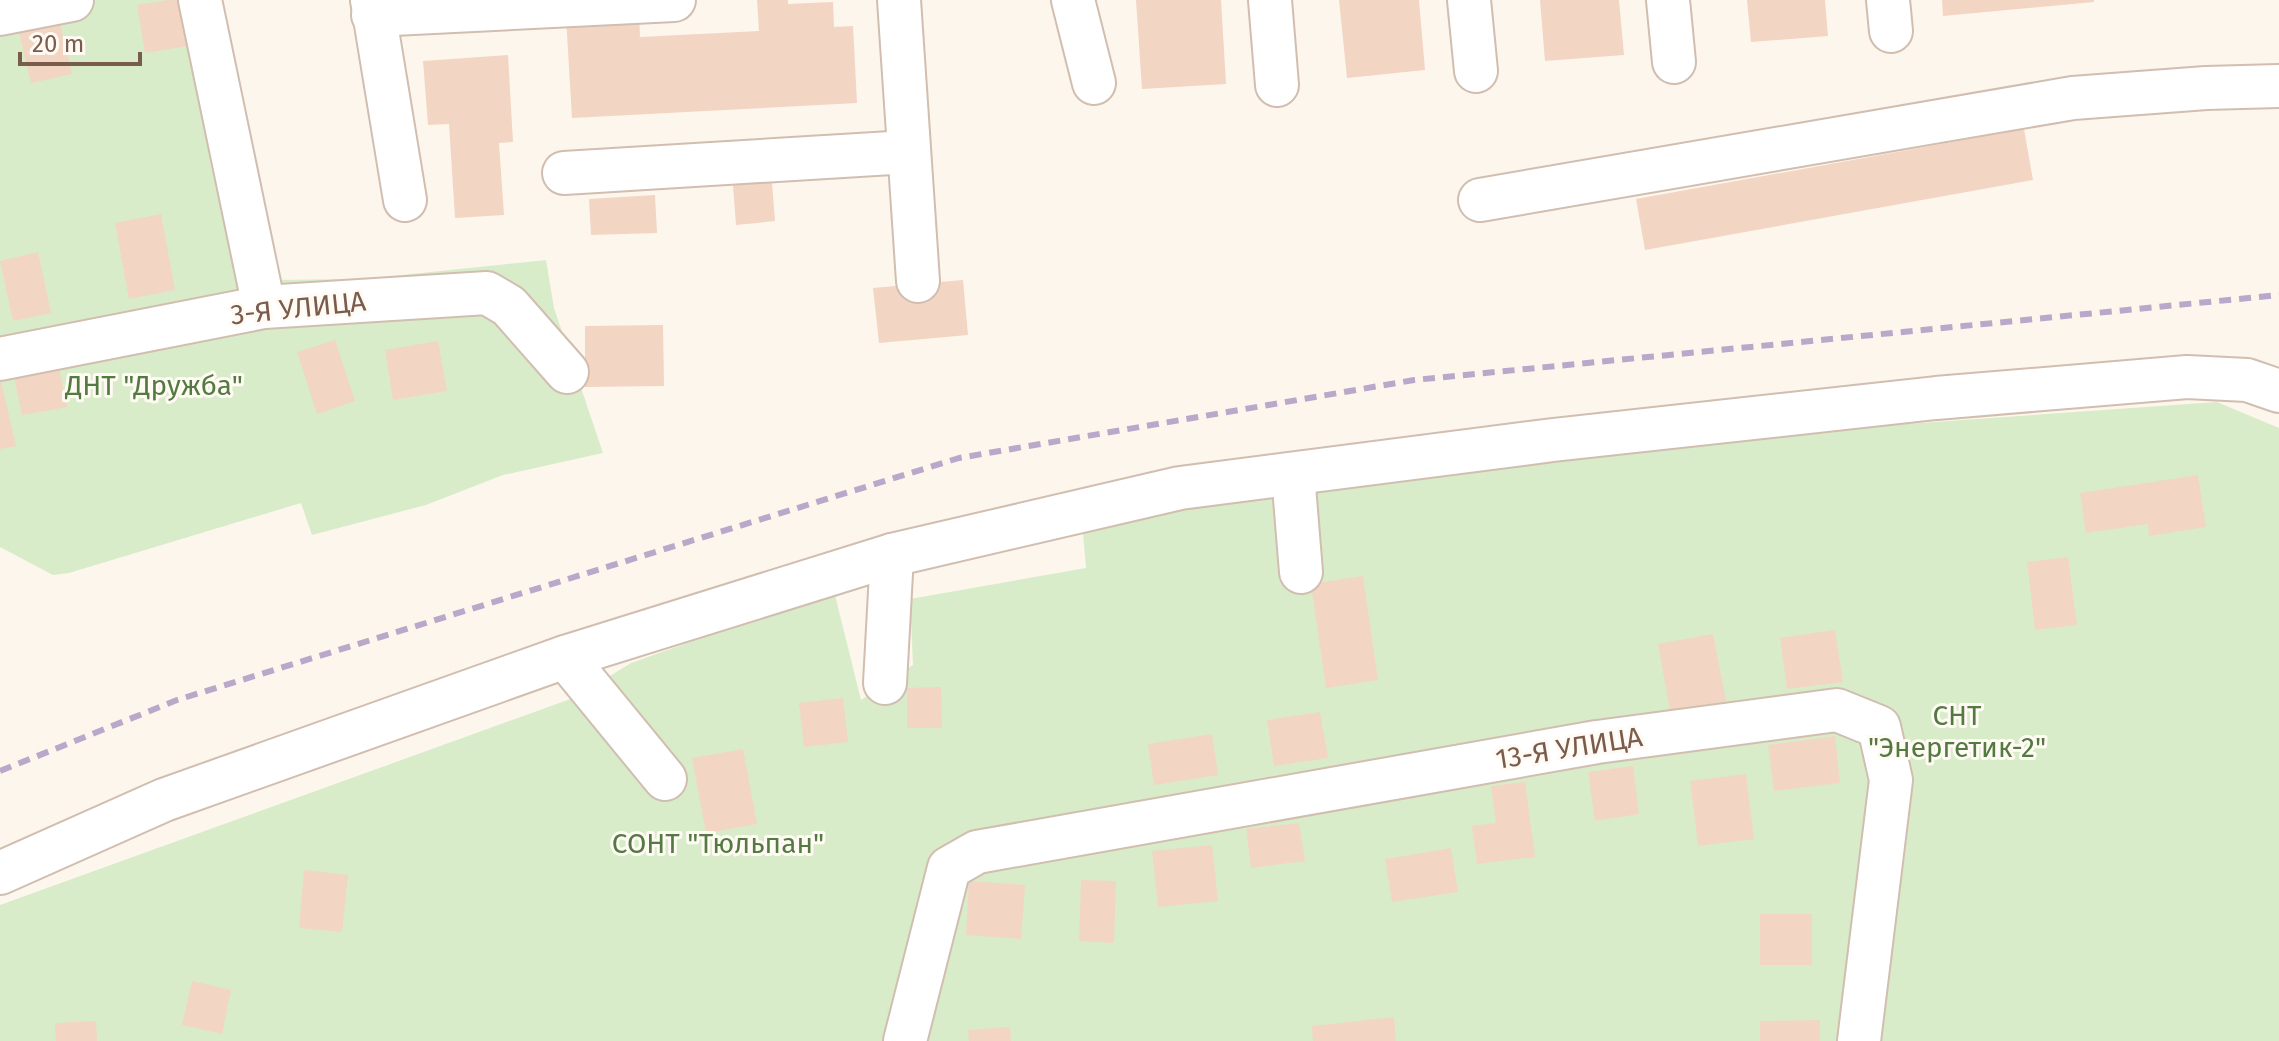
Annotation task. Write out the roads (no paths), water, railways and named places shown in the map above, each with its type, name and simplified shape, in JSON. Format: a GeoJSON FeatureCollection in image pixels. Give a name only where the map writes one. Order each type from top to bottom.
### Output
{"type":"FeatureCollection","features":[{"type":"Feature","properties":{"kind":"street"},"geometry":{"type":"LineString","coordinates":[[0,14],[72,0]]}},
{"type":"Feature","properties":{"kind":"street"},"geometry":{"type":"LineString","coordinates":[[200,0],[264,307]]}},
{"type":"Feature","properties":{"kind":"street"},"geometry":{"type":"LineString","coordinates":[[405,200],[373,7],[674,0]]}},
{"type":"Feature","properties":{"kind":"street"},"geometry":{"type":"LineString","coordinates":[[899,0],[918,281]]}},
{"type":"Feature","properties":{"kind":"street"},"geometry":{"type":"LineString","coordinates":[[1073,0],[1094,83]]}},
{"type":"Feature","properties":{"kind":"street"},"geometry":{"type":"LineString","coordinates":[[1270,0],[1277,85]]}},
{"type":"Feature","properties":{"kind":"street"},"geometry":{"type":"LineString","coordinates":[[1469,0],[1476,71]]}},
{"type":"Feature","properties":{"kind":"street"},"geometry":{"type":"LineString","coordinates":[[1668,0],[1674,62]]}},
{"type":"Feature","properties":{"kind":"street"},"geometry":{"type":"LineString","coordinates":[[1480,200],[2073,98],[2279,86]]}},
{"type":"Feature","properties":{"kind":"street"},"geometry":{"type":"LineString","coordinates":[[564,173],[908,152]]}},
{"type":"Feature","properties":{"kind":"street","name":"3-Я УЛИЦА"},"geometry":{"type":"LineString","coordinates":[[0,359],[264,307],[487,293],[509,306],[567,372]]}},
{"type":"Feature","properties":{"kind":"street"},"geometry":{"type":"LineString","coordinates":[[0,873],[164,800],[565,657],[892,555],[1180,488],[1553,440],[1936,398],[2187,377],[2247,380],[2279,391]]}},
{"type":"Feature","properties":{"kind":"street"},"geometry":{"type":"LineString","coordinates":[[1293,474],[1301,572]]}},
{"type":"Feature","properties":{"kind":"street"},"geometry":{"type":"LineString","coordinates":[[885,683],[892,555]]}},
{"type":"Feature","properties":{"kind":"street"},"geometry":{"type":"LineString","coordinates":[[565,657],[665,779]]}},
{"type":"Feature","properties":{"kind":"street","name":"13-Я УЛИЦА"},"geometry":{"type":"LineString","coordinates":[[905,1041],[949,868],[977,852],[1597,742],[1837,710],[1879,727],[1891,780],[1859,1041]]}},
{"type":"Feature","properties":{"kind":"railway"},"geometry":{"type":"LineString","coordinates":[[0,771],[177,700],[959,458],[1414,380],[2279,295]]}},
{"type":"Feature","properties":{"kind":"park label","name":"ДНТ \"Дружба\""},"geometry":{"type":"Point","coordinates":[154,385]}},
{"type":"Feature","properties":{"kind":"park label","name":"СHТ \"Энергетик-2\""},"geometry":{"type":"Point","coordinates":[1957,731]}},
{"type":"Feature","properties":{"kind":"park label","name":"СОНТ \"Тюльпан\""},"geometry":{"type":"Point","coordinates":[718,843]}}]}
